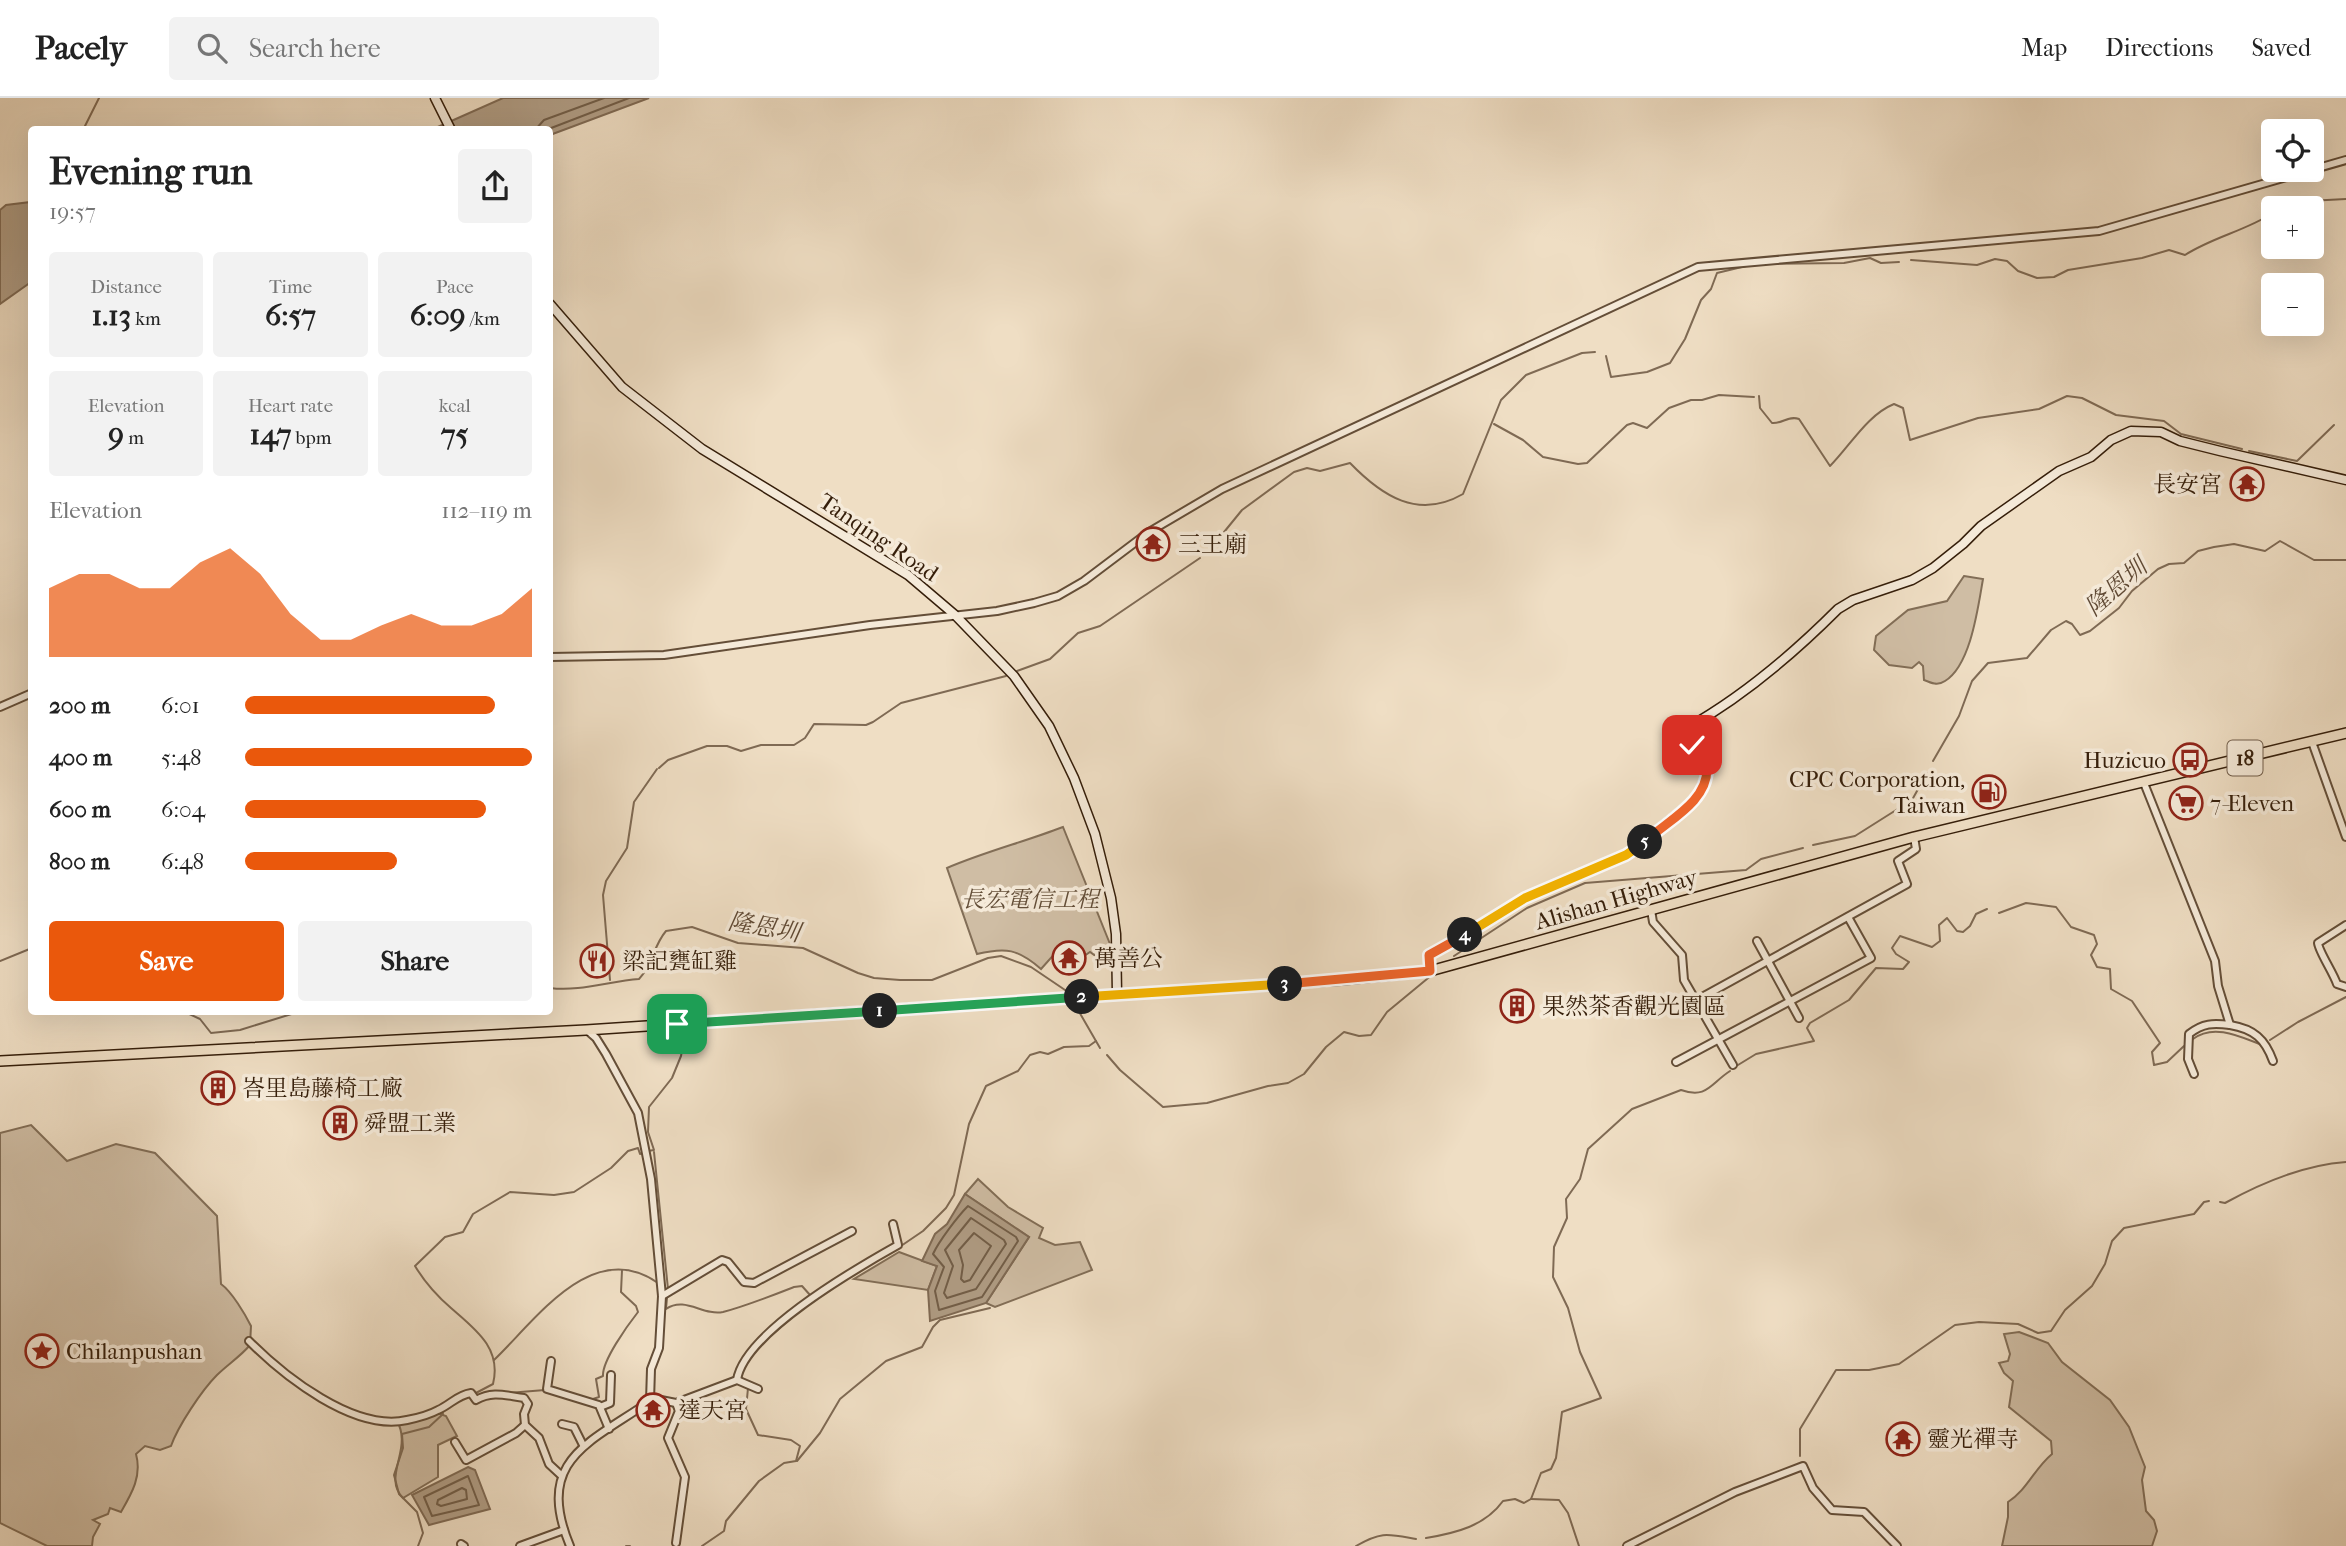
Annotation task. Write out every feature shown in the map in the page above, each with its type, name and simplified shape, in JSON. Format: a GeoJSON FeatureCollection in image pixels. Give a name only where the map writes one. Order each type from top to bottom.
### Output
{"type":"FeatureCollection","features":[{"type":"Feature","properties":{"kind":"main road","name":"18"},"geometry":{"type":"LineString","coordinates":[[2144,783],[2346,733]]}},
{"type":"Feature","properties":{"kind":"main road","name":"Alishan Highway"},"geometry":{"type":"LineString","coordinates":[[0,1061],[586,1030],[1327,981],[1430,971],[1914,837],[2144,783]]}},
{"type":"Feature","properties":{"kind":"street"},"geometry":{"type":"LineString","coordinates":[[435,98],[449,126]]}},
{"type":"Feature","properties":{"kind":"street"},"geometry":{"type":"LineString","coordinates":[[553,657],[664,655],[997,611],[1058,596],[1106,566],[1169,519],[1222,489],[1698,267],[2099,231],[2346,160]]}},
{"type":"Feature","properties":{"kind":"street","name":"Tanqing Road"},"geometry":{"type":"LineString","coordinates":[[553,307],[622,387],[702,449],[908,575],[955,615],[1014,676],[1049,726],[1074,778],[1095,834],[1111,898],[1116,933],[1117,994]]}},
{"type":"Feature","properties":{"kind":"street"},"geometry":{"type":"LineString","coordinates":[[1430,971],[1429,955],[1525,898],[1626,855],[1689,806],[1700,792],[1707,773],[1706,765],[1689,739],[1687,728],[1720,710],[1761,680],[1838,608],[1853,600],[1912,580],[1933,568],[1982,526],[2066,466],[2096,454],[2117,436],[2138,430],[2153,431],[2207,448],[2346,480]]}},
{"type":"Feature","properties":{"kind":"street"},"geometry":{"type":"LineString","coordinates":[[0,707],[28,695]]}},
{"type":"Feature","properties":{"kind":"street"},"geometry":{"type":"LineString","coordinates":[[2312,742],[2346,837]]}},
{"type":"Feature","properties":{"kind":"street"},"geometry":{"type":"LineString","coordinates":[[2144,783],[2215,961],[2218,986],[2230,1025]]}},
{"type":"Feature","properties":{"kind":"street"},"geometry":{"type":"LineString","coordinates":[[1695,1002],[1907,884],[1898,861],[1916,849],[1914,837]]}},
{"type":"Feature","properties":{"kind":"street"},"geometry":{"type":"LineString","coordinates":[[1651,910],[1653,922],[1682,955],[1684,980],[1733,1065]]}},
{"type":"Feature","properties":{"kind":"street"},"geometry":{"type":"LineString","coordinates":[[1676,1062],[1871,958],[1848,917]]}},
{"type":"Feature","properties":{"kind":"street"},"geometry":{"type":"LineString","coordinates":[[2346,925],[2318,943],[2318,949],[2329,962],[2337,984],[2346,987]]}},
{"type":"Feature","properties":{"kind":"street"},"geometry":{"type":"LineString","coordinates":[[1757,941],[1799,1018]]}},
{"type":"Feature","properties":{"kind":"street"},"geometry":{"type":"LineString","coordinates":[[2194,1074],[2188,1059],[2189,1034],[2200,1026],[2211,1023],[2247,1028],[2267,1045],[2273,1061]]}},
{"type":"Feature","properties":{"kind":"street"},"geometry":{"type":"LineString","coordinates":[[570,1546],[564,1530],[558,1486],[583,1445],[650,1401],[652,1369],[659,1348],[662,1296],[651,1179],[638,1113],[601,1046],[586,1030]]}},
{"type":"Feature","properties":{"kind":"street"},"geometry":{"type":"LineString","coordinates":[[737,1380],[738,1370],[752,1348],[796,1311],[818,1293],[898,1245],[892,1224]]}},
{"type":"Feature","properties":{"kind":"street"},"geometry":{"type":"LineString","coordinates":[[662,1296],[722,1260],[728,1262],[744,1282],[754,1283],[852,1231]]}},
{"type":"Feature","properties":{"kind":"street"},"geometry":{"type":"LineString","coordinates":[[249,1341],[271,1363],[301,1385],[362,1417],[394,1422],[438,1410],[463,1395],[471,1394],[476,1400],[502,1393],[524,1398],[528,1404],[524,1414],[525,1424],[539,1438],[549,1464],[562,1476]]}},
{"type":"Feature","properties":{"kind":"street"},"geometry":{"type":"LineString","coordinates":[[551,1362],[547,1389],[600,1407],[610,1403],[611,1375]]}},
{"type":"Feature","properties":{"kind":"street"},"geometry":{"type":"LineString","coordinates":[[651,1398],[676,1403],[737,1380],[758,1389]]}},
{"type":"Feature","properties":{"kind":"street"},"geometry":{"type":"LineString","coordinates":[[676,1403],[679,1411],[668,1437],[685,1476],[676,1543]]}},
{"type":"Feature","properties":{"kind":"street"},"geometry":{"type":"LineString","coordinates":[[600,1407],[609,1429]]}},
{"type":"Feature","properties":{"kind":"street"},"geometry":{"type":"LineString","coordinates":[[455,1442],[466,1460],[516,1433],[525,1424]]}},
{"type":"Feature","properties":{"kind":"street"},"geometry":{"type":"LineString","coordinates":[[562,1424],[574,1427],[583,1445]]}},
{"type":"Feature","properties":{"kind":"street"},"geometry":{"type":"LineString","coordinates":[[1627,1546],[1735,1493],[1803,1466],[1812,1488],[1832,1510],[1864,1512],[1897,1546]]}},
{"type":"Feature","properties":{"kind":"street"},"geometry":{"type":"LineString","coordinates":[[520,1546],[564,1530]]}},
{"type":"Feature","properties":{"kind":"green space"},"geometry":{"type":"Polygon","coordinates":[[[1964,576],[1983,579],[1979,604],[1967,649],[1954,673],[1945,681],[1937,684],[1924,680],[1923,666],[1919,662],[1912,668],[1889,665],[1874,650],[1876,636],[1908,610],[1947,601],[1964,576]]]}},
{"type":"Feature","properties":{"kind":"green space","name":"長宏電信工程"},"geometry":{"type":"Polygon","coordinates":[[[1063,827],[1112,949],[1097,957],[1090,952],[1084,956],[1067,947],[1057,951],[1041,969],[1011,951],[977,954],[947,868],[1063,827]]]}},
{"type":"Feature","properties":{"kind":"green space"},"geometry":{"type":"Polygon","coordinates":[[[31,1125],[67,1161],[116,1144],[155,1153],[217,1216],[221,1284],[234,1298],[251,1326],[250,1345],[204,1390],[171,1446],[160,1450],[145,1446],[136,1454],[138,1470],[132,1491],[121,1512],[110,1508],[108,1514],[93,1520],[100,1524],[93,1537],[92,1546],[47,1546],[0,1523],[0,1133],[31,1125]]]}},
{"type":"Feature","properties":{"kind":"green space"},"geometry":{"type":"Polygon","coordinates":[[[978,1179],[1008,1207],[1043,1228],[1039,1238],[1055,1245],[1080,1242],[1092,1270],[995,1307],[986,1303],[1029,1237],[965,1194],[978,1179]]]}},
{"type":"Feature","properties":{"kind":"green space"},"geometry":{"type":"Polygon","coordinates":[[[899,1252],[937,1266],[928,1290],[854,1279],[899,1252]]]}},
{"type":"Feature","properties":{"kind":"green space"},"geometry":{"type":"Polygon","coordinates":[[[2019,1332],[2048,1343],[2062,1362],[2110,1400],[2129,1427],[2145,1467],[2142,1480],[2146,1511],[2154,1520],[2157,1531],[2152,1546],[2002,1546],[2008,1502],[2052,1454],[2051,1441],[2009,1407],[2013,1381],[2004,1373],[1999,1363],[2008,1361],[2010,1354],[2004,1334],[2019,1332]]]}},
{"type":"Feature","properties":{"kind":"green space"},"geometry":{"type":"Polygon","coordinates":[[[437,1413],[446,1416],[457,1436],[438,1445],[438,1477],[403,1498],[395,1482],[402,1435],[399,1425],[437,1413]]]}},
{"type":"Feature","properties":{"kind":"water"},"geometry":{"type":"Polygon","coordinates":[[[503,98],[649,98],[553,134],[553,126],[440,126],[503,98]]]}},
{"type":"Feature","properties":{"kind":"water"},"geometry":{"type":"Polygon","coordinates":[[[28,202],[28,284],[0,304],[0,210],[6,205],[28,202]]]}},
{"type":"Feature","properties":{"kind":"water"},"geometry":{"type":"Polygon","coordinates":[[[965,1194],[1029,1237],[986,1303],[930,1321],[928,1290],[937,1266],[922,1261],[935,1234],[947,1224],[965,1194]]]}},
{"type":"Feature","properties":{"kind":"water"},"geometry":{"type":"Polygon","coordinates":[[[468,1467],[475,1470],[490,1509],[429,1525],[412,1495],[468,1467]]]}},
{"type":"Feature","properties":{"kind":"waterway"},"geometry":{"type":"LineString","coordinates":[[85,126],[99,98]]}},
{"type":"Feature","properties":{"kind":"waterway"},"geometry":{"type":"LineString","coordinates":[[2324,200],[2346,199]]}},
{"type":"Feature","properties":{"kind":"waterway"},"geometry":{"type":"LineString","coordinates":[[1911,260],[1977,265],[1995,259],[2007,261],[2018,271],[2037,278],[2054,277],[2068,270],[2142,258],[2169,250],[2185,255],[2261,220]]}},
{"type":"Feature","properties":{"kind":"waterway"},"geometry":{"type":"LineString","coordinates":[[1762,264],[1844,263],[1870,258],[1881,263],[1899,262]]}},
{"type":"Feature","properties":{"kind":"waterway"},"geometry":{"type":"LineString","coordinates":[[1606,356],[1611,377],[1647,372],[1670,363],[1685,339],[1701,300],[1711,289],[1717,273],[1746,266]]}},
{"type":"Feature","properties":{"kind":"waterway"},"geometry":{"type":"LineString","coordinates":[[1207,553],[1242,510],[1294,472],[1307,468],[1320,471],[1350,463],[1388,494],[1416,504],[1431,505],[1463,494],[1501,400],[1526,375],[1582,353],[1595,352]]}},
{"type":"Feature","properties":{"kind":"waterway"},"geometry":{"type":"LineString","coordinates":[[1494,424],[1523,440],[1543,457],[1578,464],[1587,463],[1627,425],[1633,423],[1647,428],[1669,408],[1691,400],[1719,395],[1754,397]]}},
{"type":"Feature","properties":{"kind":"waterway"},"geometry":{"type":"LineString","coordinates":[[1759,396],[1760,408],[1772,423],[1799,419],[1830,466],[1867,423],[1894,404],[1903,408],[1910,440],[1978,418],[2039,409],[2067,396],[2082,398],[2116,415],[2164,421],[2181,434],[2242,449]]}},
{"type":"Feature","properties":{"kind":"waterway"},"geometry":{"type":"LineString","coordinates":[[2249,451],[2297,461],[2334,425]]}},
{"type":"Feature","properties":{"kind":"waterway","name":"隆恩圳"},"geometry":{"type":"LineString","coordinates":[[1933,761],[1959,716],[1972,681],[1988,663],[2027,658],[2051,630],[2066,621],[2072,624],[2080,635],[2090,631],[2119,608],[2132,591],[2158,569],[2169,564],[2184,563],[2198,551],[2214,547],[2234,544],[2265,551],[2280,541],[2314,560],[2346,560]]}},
{"type":"Feature","properties":{"kind":"waterway"},"geometry":{"type":"LineString","coordinates":[[1017,671],[1050,659],[1078,633],[1100,626],[1200,558]]}},
{"type":"Feature","properties":{"kind":"waterway"},"geometry":{"type":"LineString","coordinates":[[659,768],[668,760],[707,746],[727,746],[741,751],[761,745],[794,745],[805,738],[814,724],[866,725],[901,703],[1006,676]]}},
{"type":"Feature","properties":{"kind":"waterway"},"geometry":{"type":"LineString","coordinates":[[610,980],[603,895],[606,881],[627,848],[634,802],[657,769]]}},
{"type":"Feature","properties":{"kind":"waterway","name":"隆恩圳"},"geometry":{"type":"LineString","coordinates":[[1813,845],[1855,836],[1912,800],[1927,773]]}},
{"type":"Feature","properties":{"kind":"waterway","name":"隆恩圳"},"geometry":{"type":"LineString","coordinates":[[1454,956],[1527,908],[1585,883],[1746,870],[1761,859],[1803,848]]}},
{"type":"Feature","properties":{"kind":"waterway"},"geometry":{"type":"LineString","coordinates":[[1999,913],[2026,903],[2056,907],[2071,927],[2094,935],[2097,944],[2091,955],[2097,967],[2110,969],[2111,989],[2132,1001],[2160,1043],[2152,1052],[2154,1065],[2167,1062],[2184,1046]]}},
{"type":"Feature","properties":{"kind":"waterway"},"geometry":{"type":"LineString","coordinates":[[1738,1065],[1756,1054],[1814,1041],[1807,1028],[1810,1023],[1849,1000],[1876,968],[1903,969],[1909,962],[1892,948],[1900,936],[1932,947],[1940,941],[1939,925],[1947,918],[1957,931],[1963,932],[1970,926],[1976,914],[1987,909]]}},
{"type":"Feature","properties":{"kind":"waterway","name":"隆恩圳"},"geometry":{"type":"LineString","coordinates":[[553,988],[639,979],[666,931],[692,927],[738,943],[803,948],[874,978],[932,980],[988,958],[1001,956],[1031,967],[1068,992]]}},
{"type":"Feature","properties":{"kind":"waterway","name":"隆恩圳"},"geometry":{"type":"LineString","coordinates":[[0,961],[28,950]]}},
{"type":"Feature","properties":{"kind":"waterway","name":"隆恩圳"},"geometry":{"type":"LineString","coordinates":[[1107,1055],[1120,1070],[1163,1107],[1207,1103],[1288,1083],[1304,1074],[1326,1047],[1344,1032],[1359,1036],[1371,1035],[1387,1012],[1433,974]]}},
{"type":"Feature","properties":{"kind":"waterway"},"geometry":{"type":"LineString","coordinates":[[2270,1040],[2346,997]]}},
{"type":"Feature","properties":{"kind":"waterway","name":"隆恩圳"},"geometry":{"type":"LineString","coordinates":[[1074,1003],[1100,1048]]}},
{"type":"Feature","properties":{"kind":"waterway","name":"隆恩圳"},"geometry":{"type":"LineString","coordinates":[[191,1015],[200,1019],[211,1033],[240,1030],[288,1015]]}},
{"type":"Feature","properties":{"kind":"waterway"},"geometry":{"type":"LineString","coordinates":[[2193,1039],[2201,1034],[2219,1032],[2262,1045]]}},
{"type":"Feature","properties":{"kind":"waterway"},"geometry":{"type":"LineString","coordinates":[[648,1151],[654,1150],[648,1132],[649,1107],[672,1078],[681,1056],[684,1039]]}},
{"type":"Feature","properties":{"kind":"waterway"},"geometry":{"type":"LineString","coordinates":[[898,1248],[923,1231],[946,1208],[954,1195],[969,1124],[986,1086],[1018,1071],[1030,1055],[1040,1052],[1048,1054],[1064,1047],[1089,1046],[1096,1041]]}},
{"type":"Feature","properties":{"kind":"waterway"},"geometry":{"type":"LineString","coordinates":[[1426,1538],[1469,1527],[1488,1517],[1503,1501],[1515,1499],[1524,1503],[1531,1499],[1541,1473],[1551,1469],[1556,1458],[1562,1412],[1601,1398],[1580,1352],[1568,1308],[1553,1277],[1554,1247],[1567,1218],[1566,1199],[1580,1179],[1588,1149],[1632,1109],[1681,1090],[1697,1093],[1703,1091],[1730,1071]]}},
{"type":"Feature","properties":{"kind":"waterway"},"geometry":{"type":"LineString","coordinates":[[474,1394],[493,1384],[495,1371],[490,1350],[477,1332],[436,1293],[415,1266],[445,1237],[463,1232],[473,1214],[510,1192],[554,1195],[574,1192],[611,1168],[628,1151],[638,1148],[640,1154],[642,1153]]}},
{"type":"Feature","properties":{"kind":"waterway"},"geometry":{"type":"LineString","coordinates":[[654,1152],[668,1289]]}},
{"type":"Feature","properties":{"kind":"waterway"},"geometry":{"type":"LineString","coordinates":[[2220,1202],[2225,1203],[2254,1188],[2299,1171],[2346,1162]]}},
{"type":"Feature","properties":{"kind":"waterway"},"geometry":{"type":"LineString","coordinates":[[1800,1456],[1800,1429],[1836,1370],[1869,1370],[1899,1364],[1955,1325],[1979,1322],[2018,1324],[2038,1333],[2051,1331],[2065,1310],[2092,1286],[2105,1264],[2112,1241],[2124,1228],[2194,1214],[2204,1202],[2209,1201]]}},
{"type":"Feature","properties":{"kind":"waterway"},"geometry":{"type":"LineString","coordinates":[[494,1360],[547,1306],[567,1289],[588,1277],[610,1270],[634,1271],[658,1283]]}},
{"type":"Feature","properties":{"kind":"waterway"},"geometry":{"type":"LineString","coordinates":[[590,1400],[599,1397],[596,1379],[603,1376],[611,1353],[638,1312],[636,1306],[621,1292],[622,1270]]}},
{"type":"Feature","properties":{"kind":"waterway"},"geometry":{"type":"LineString","coordinates":[[667,1298],[666,1309],[687,1305],[723,1312],[794,1287],[802,1286],[810,1295]]}},
{"type":"Feature","properties":{"kind":"waterway"},"geometry":{"type":"LineString","coordinates":[[797,1461],[820,1433],[840,1399],[886,1361],[922,1347],[940,1320],[990,1308]]}},
{"type":"Feature","properties":{"kind":"waterway"},"geometry":{"type":"LineString","coordinates":[[775,1332],[786,1322]]}},
{"type":"Feature","properties":{"kind":"waterway"},"geometry":{"type":"LineString","coordinates":[[702,1546],[724,1531],[726,1521],[759,1481],[784,1463],[796,1461],[800,1446],[791,1440],[758,1435],[746,1409],[748,1388]]}},
{"type":"Feature","properties":{"kind":"waterway"},"geometry":{"type":"LineString","coordinates":[[557,1389],[572,1394]]}},
{"type":"Feature","properties":{"kind":"waterway"},"geometry":{"type":"LineString","coordinates":[[508,1393],[545,1390]]}},
{"type":"Feature","properties":{"kind":"waterway"},"geometry":{"type":"LineString","coordinates":[[418,1546],[423,1533],[417,1512],[399,1494],[394,1475],[403,1448],[402,1434],[429,1427],[443,1414],[441,1410]]}},
{"type":"Feature","properties":{"kind":"waterway"},"geometry":{"type":"LineString","coordinates":[[1531,1499],[1559,1500],[1568,1513],[1579,1546]]}},
{"type":"Feature","properties":{"kind":"waterway"},"geometry":{"type":"LineString","coordinates":[[1356,1546],[1385,1535],[1416,1539]]}},
{"type":"Feature","properties":{"kind":"place","name":"長安宮"},"geometry":{"type":"Point","coordinates":[2247,484]}},
{"type":"Feature","properties":{"kind":"place","name":"三王廟"},"geometry":{"type":"Point","coordinates":[1153,544]}},
{"type":"Feature","properties":{"kind":"place","name":"Huzicuo"},"geometry":{"type":"Point","coordinates":[2190,760]}},
{"type":"Feature","properties":{"kind":"place","name":"CPC Corporation, Taiwan"},"geometry":{"type":"Point","coordinates":[1989,792]}},
{"type":"Feature","properties":{"kind":"place","name":"7-Eleven"},"geometry":{"type":"Point","coordinates":[2186,803]}},
{"type":"Feature","properties":{"kind":"place","name":"萬善公"},"geometry":{"type":"Point","coordinates":[1069,958]}},
{"type":"Feature","properties":{"kind":"place","name":"梁記甕缸雞"},"geometry":{"type":"Point","coordinates":[597,961]}},
{"type":"Feature","properties":{"kind":"place","name":"果然茶香觀光園區"},"geometry":{"type":"Point","coordinates":[1517,1006]}},
{"type":"Feature","properties":{"kind":"place","name":"峇里島藤椅工廠"},"geometry":{"type":"Point","coordinates":[218,1088]}},
{"type":"Feature","properties":{"kind":"place","name":"舜盟工業"},"geometry":{"type":"Point","coordinates":[340,1123]}},
{"type":"Feature","properties":{"kind":"place","name":"Chilanpushan"},"geometry":{"type":"Point","coordinates":[42,1351]}},
{"type":"Feature","properties":{"kind":"place","name":"達天宮"},"geometry":{"type":"Point","coordinates":[653,1410]}},
{"type":"Feature","properties":{"kind":"place","name":"靈光禪寺"},"geometry":{"type":"Point","coordinates":[1903,1439]}},
{"type":"Feature","properties":{"kind":"route"},"geometry":{"type":"LineString","coordinates":[[677,1024],[1341,980],[1430,971],[1429,955],[1525,898],[1626,855],[1689,806],[1697,798],[1707,773],[1706,765],[1692,745]]}}]}
